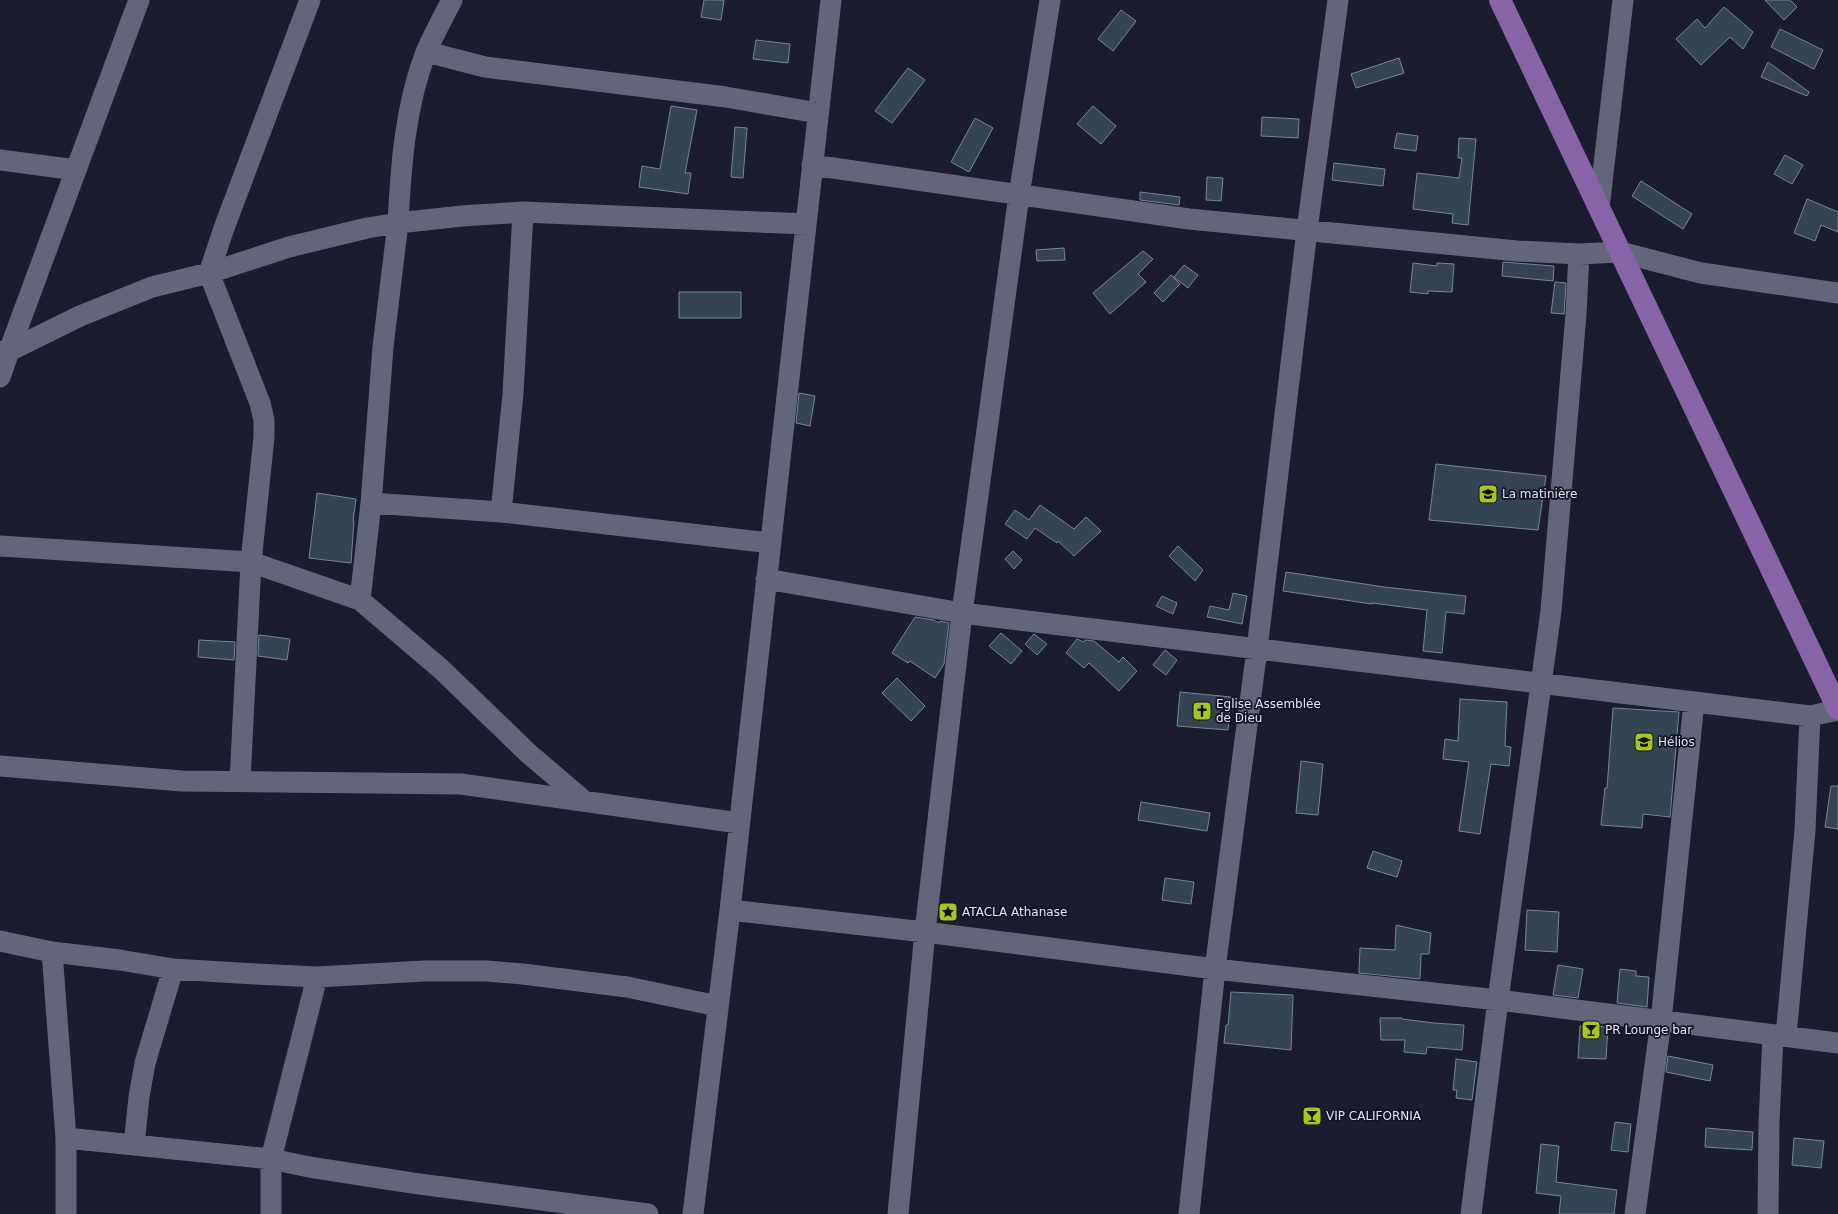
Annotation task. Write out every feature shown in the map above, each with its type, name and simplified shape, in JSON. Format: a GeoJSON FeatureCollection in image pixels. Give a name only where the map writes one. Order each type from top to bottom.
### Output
{"type":"FeatureCollection","features":[{"type":"Feature","properties":{"kind":"main road"},"geometry":{"type":"LineString","coordinates":[[1500,0],[1838,709]]}},
{"type":"Feature","properties":{"kind":"street"},"geometry":{"type":"LineString","coordinates":[[0,377],[5,351],[76,170],[140,0]]}},
{"type":"Feature","properties":{"kind":"street"},"geometry":{"type":"LineString","coordinates":[[240,781],[251,562],[264,437],[264,420],[260,403],[209,273],[224,228],[310,0]]}},
{"type":"Feature","properties":{"kind":"street"},"geometry":{"type":"LineString","coordinates":[[360,600],[371,503],[383,347],[398,223],[405,135],[411,103],[427,52],[452,0]]}},
{"type":"Feature","properties":{"kind":"street"},"geometry":{"type":"LineString","coordinates":[[693,1214],[730,910],[831,0]]}},
{"type":"Feature","properties":{"kind":"street"},"geometry":{"type":"LineString","coordinates":[[898,1214],[925,932],[962,613],[1019,195],[1050,0]]}},
{"type":"Feature","properties":{"kind":"street"},"geometry":{"type":"LineString","coordinates":[[1188,1214],[1215,969],[1257,649],[1306,230],[1338,0]]}},
{"type":"Feature","properties":{"kind":"street"},"geometry":{"type":"LineString","coordinates":[[1599,208],[1623,0]]}},
{"type":"Feature","properties":{"kind":"street"},"geometry":{"type":"LineString","coordinates":[[427,52],[484,67],[726,97],[818,112]]}},
{"type":"Feature","properties":{"kind":"street"},"geometry":{"type":"LineString","coordinates":[[0,160],[76,170]]}},
{"type":"Feature","properties":{"kind":"street"},"geometry":{"type":"LineString","coordinates":[[812,166],[1189,219],[1517,251],[1579,254],[1620,252],[1701,273],[1838,293]]}},
{"type":"Feature","properties":{"kind":"street"},"geometry":{"type":"LineString","coordinates":[[5,351],[80,316],[152,287],[209,273],[289,247],[367,228],[398,223],[462,216],[523,212],[806,224]]}},
{"type":"Feature","properties":{"kind":"street"},"geometry":{"type":"LineString","coordinates":[[501,512],[513,394],[523,212]]}},
{"type":"Feature","properties":{"kind":"street"},"geometry":{"type":"LineString","coordinates":[[1471,1214],[1498,1000],[1552,604],[1576,322],[1579,254]]}},
{"type":"Feature","properties":{"kind":"street"},"geometry":{"type":"LineString","coordinates":[[371,503],[501,512],[770,543]]}},
{"type":"Feature","properties":{"kind":"street"},"geometry":{"type":"LineString","coordinates":[[0,546],[251,562],[360,600],[441,669],[528,753],[583,800]]}},
{"type":"Feature","properties":{"kind":"street"},"geometry":{"type":"LineString","coordinates":[[766,579],[962,613],[1541,684],[1810,716],[1838,709]]}},
{"type":"Feature","properties":{"kind":"street"},"geometry":{"type":"LineString","coordinates":[[1635,1214],[1661,1021],[1694,702]]}},
{"type":"Feature","properties":{"kind":"street"},"geometry":{"type":"LineString","coordinates":[[1768,1214],[1769,1123],[1804,830],[1810,716]]}},
{"type":"Feature","properties":{"kind":"street"},"geometry":{"type":"LineString","coordinates":[[0,766],[182,781],[461,784],[739,823]]}},
{"type":"Feature","properties":{"kind":"street"},"geometry":{"type":"LineString","coordinates":[[730,910],[925,932],[1215,969],[1498,1000],[1838,1043]]}},
{"type":"Feature","properties":{"kind":"street"},"geometry":{"type":"LineString","coordinates":[[0,940],[52,952],[120,960],[173,969],[317,977],[424,971],[487,971],[565,978],[626,987],[718,1006]]}},
{"type":"Feature","properties":{"kind":"street"},"geometry":{"type":"LineString","coordinates":[[52,952],[66,1138],[66,1214]]}},
{"type":"Feature","properties":{"kind":"street"},"geometry":{"type":"LineString","coordinates":[[134,1145],[139,1097],[145,1063],[173,969]]}},
{"type":"Feature","properties":{"kind":"street"},"geometry":{"type":"LineString","coordinates":[[271,1214],[271,1159],[317,977]]}},
{"type":"Feature","properties":{"kind":"street"},"geometry":{"type":"LineString","coordinates":[[66,1138],[271,1159],[309,1167],[420,1184],[648,1214]]}},
{"type":"Feature","properties":{"kind":"building"},"geometry":{"type":"Polygon","coordinates":[[[704,0],[724,0],[721,20],[701,17],[704,0]]]}},
{"type":"Feature","properties":{"kind":"building"},"geometry":{"type":"Polygon","coordinates":[[[1765,0],[1790,0],[1797,7],[1784,20],[1765,0]]]}},
{"type":"Feature","properties":{"kind":"building"},"geometry":{"type":"Polygon","coordinates":[[[1724,7],[1753,32],[1743,49],[1730,37],[1701,65],[1676,39],[1697,19],[1705,28],[1724,7]]]}},
{"type":"Feature","properties":{"kind":"building"},"geometry":{"type":"Polygon","coordinates":[[[1121,10],[1136,21],[1113,51],[1098,39],[1121,10]]]}},
{"type":"Feature","properties":{"kind":"building"},"geometry":{"type":"Polygon","coordinates":[[[1780,29],[1823,50],[1814,69],[1771,47],[1780,29]]]}},
{"type":"Feature","properties":{"kind":"building"},"geometry":{"type":"Polygon","coordinates":[[[756,40],[790,44],[788,63],[753,59],[756,40]]]}},
{"type":"Feature","properties":{"kind":"building"},"geometry":{"type":"Polygon","coordinates":[[[1399,58],[1404,73],[1356,88],[1351,74],[1399,58]]]}},
{"type":"Feature","properties":{"kind":"building"},"geometry":{"type":"Polygon","coordinates":[[[1768,62],[1809,92],[1807,96],[1761,77],[1768,62]]]}},
{"type":"Feature","properties":{"kind":"building"},"geometry":{"type":"Polygon","coordinates":[[[908,68],[925,80],[892,123],[875,111],[908,68]]]}},
{"type":"Feature","properties":{"kind":"building"},"geometry":{"type":"Polygon","coordinates":[[[671,106],[697,110],[685,173],[691,173],[688,194],[639,187],[642,166],[660,169],[671,106]]]}},
{"type":"Feature","properties":{"kind":"building"},"geometry":{"type":"Polygon","coordinates":[[[1093,106],[1116,126],[1101,144],[1077,124],[1093,106]]]}},
{"type":"Feature","properties":{"kind":"building"},"geometry":{"type":"Polygon","coordinates":[[[1262,117],[1299,119],[1298,138],[1261,136],[1262,117]]]}},
{"type":"Feature","properties":{"kind":"building"},"geometry":{"type":"Polygon","coordinates":[[[975,118],[993,128],[969,172],[951,162],[975,118]]]}},
{"type":"Feature","properties":{"kind":"building"},"geometry":{"type":"Polygon","coordinates":[[[735,127],[747,128],[743,178],[731,177],[735,127]]]}},
{"type":"Feature","properties":{"kind":"building"},"geometry":{"type":"Polygon","coordinates":[[[1397,133],[1418,136],[1416,151],[1394,148],[1397,133]]]}},
{"type":"Feature","properties":{"kind":"building"},"geometry":{"type":"Polygon","coordinates":[[[1459,138],[1476,139],[1468,225],[1452,223],[1453,214],[1413,209],[1417,173],[1459,178],[1462,158],[1458,158],[1459,138]]]}},
{"type":"Feature","properties":{"kind":"building"},"geometry":{"type":"Polygon","coordinates":[[[1785,155],[1803,165],[1792,184],[1774,174],[1785,155]]]}},
{"type":"Feature","properties":{"kind":"building"},"geometry":{"type":"Polygon","coordinates":[[[1334,163],[1385,169],[1383,186],[1332,180],[1334,163]]]}},
{"type":"Feature","properties":{"kind":"building"},"geometry":{"type":"Polygon","coordinates":[[[1207,177],[1223,178],[1221,201],[1206,200],[1207,177]]]}},
{"type":"Feature","properties":{"kind":"building"},"geometry":{"type":"Polygon","coordinates":[[[1641,181],[1692,214],[1683,229],[1632,196],[1641,181]]]}},
{"type":"Feature","properties":{"kind":"building"},"geometry":{"type":"Polygon","coordinates":[[[1140,192],[1180,197],[1179,205],[1140,200],[1140,192]]]}},
{"type":"Feature","properties":{"kind":"building"},"geometry":{"type":"Polygon","coordinates":[[[1807,199],[1838,212],[1838,232],[1821,225],[1815,241],[1794,233],[1807,199]]]}},
{"type":"Feature","properties":{"kind":"building"},"geometry":{"type":"Polygon","coordinates":[[[1064,248],[1065,260],[1037,261],[1036,250],[1064,248]]]}},
{"type":"Feature","properties":{"kind":"building"},"geometry":{"type":"Polygon","coordinates":[[[1143,251],[1153,259],[1138,274],[1146,282],[1110,314],[1093,293],[1143,251]]]}},
{"type":"Feature","properties":{"kind":"building"},"geometry":{"type":"Polygon","coordinates":[[[1503,262],[1554,266],[1553,281],[1502,276],[1503,262]]]}},
{"type":"Feature","properties":{"kind":"building"},"geometry":{"type":"Polygon","coordinates":[[[1413,263],[1437,266],[1437,263],[1454,264],[1452,292],[1428,291],[1428,294],[1410,292],[1413,263]]]}},
{"type":"Feature","properties":{"kind":"building"},"geometry":{"type":"Polygon","coordinates":[[[1184,265],[1198,275],[1188,288],[1174,277],[1184,265]]]}},
{"type":"Feature","properties":{"kind":"building"},"geometry":{"type":"Polygon","coordinates":[[[1171,275],[1180,284],[1163,302],[1154,293],[1171,275]]]}},
{"type":"Feature","properties":{"kind":"building"},"geometry":{"type":"Polygon","coordinates":[[[1555,282],[1566,283],[1564,314],[1551,313],[1555,282]]]}},
{"type":"Feature","properties":{"kind":"building"},"geometry":{"type":"Polygon","coordinates":[[[679,292],[741,292],[741,318],[679,318],[679,292]]]}},
{"type":"Feature","properties":{"kind":"building"},"geometry":{"type":"Polygon","coordinates":[[[799,393],[815,396],[810,426],[796,423],[799,393]]]}},
{"type":"Feature","properties":{"kind":"building","name":"La matinière"},"geometry":{"type":"Polygon","coordinates":[[[1436,464],[1546,476],[1538,530],[1429,520],[1436,464]]]}},
{"type":"Feature","properties":{"kind":"building"},"geometry":{"type":"Polygon","coordinates":[[[317,493],[356,499],[353,521],[351,563],[309,558],[317,493]]]}},
{"type":"Feature","properties":{"kind":"building"},"geometry":{"type":"Polygon","coordinates":[[[1040,505],[1074,529],[1086,517],[1101,531],[1074,556],[1058,541],[1057,543],[1035,528],[1027,539],[1005,524],[1015,510],[1029,520],[1040,505]]]}},
{"type":"Feature","properties":{"kind":"building"},"geometry":{"type":"Polygon","coordinates":[[[1178,546],[1203,570],[1195,581],[1169,556],[1178,546]]]}},
{"type":"Feature","properties":{"kind":"building"},"geometry":{"type":"Polygon","coordinates":[[[1013,551],[1022,560],[1014,569],[1005,559],[1013,551]]]}},
{"type":"Feature","properties":{"kind":"building"},"geometry":{"type":"Polygon","coordinates":[[[1286,572],[1384,587],[1466,596],[1464,614],[1446,612],[1442,653],[1423,651],[1427,610],[1372,604],[1283,591],[1286,572]]]}},
{"type":"Feature","properties":{"kind":"building"},"geometry":{"type":"Polygon","coordinates":[[[1233,593],[1247,596],[1242,624],[1207,617],[1210,606],[1229,610],[1233,593]]]}},
{"type":"Feature","properties":{"kind":"building"},"geometry":{"type":"Polygon","coordinates":[[[1162,596],[1177,603],[1173,614],[1156,606],[1162,596]]]}},
{"type":"Feature","properties":{"kind":"building"},"geometry":{"type":"Polygon","coordinates":[[[915,617],[934,620],[939,623],[940,621],[949,623],[944,664],[935,678],[910,661],[908,663],[892,653],[915,617]]]}},
{"type":"Feature","properties":{"kind":"building"},"geometry":{"type":"Polygon","coordinates":[[[1001,633],[1022,651],[1011,664],[989,646],[1001,633]]]}},
{"type":"Feature","properties":{"kind":"building"},"geometry":{"type":"Polygon","coordinates":[[[1034,634],[1047,644],[1037,655],[1025,644],[1034,634]]]}},
{"type":"Feature","properties":{"kind":"building"},"geometry":{"type":"Polygon","coordinates":[[[259,635],[290,639],[287,660],[258,656],[259,635]]]}},
{"type":"Feature","properties":{"kind":"building"},"geometry":{"type":"Polygon","coordinates":[[[1077,639],[1084,642],[1085,640],[1094,641],[1119,662],[1123,657],[1137,671],[1119,691],[1089,663],[1084,668],[1066,653],[1077,639]]]}},
{"type":"Feature","properties":{"kind":"building"},"geometry":{"type":"Polygon","coordinates":[[[199,640],[235,642],[234,660],[198,657],[199,640]]]}},
{"type":"Feature","properties":{"kind":"building"},"geometry":{"type":"Polygon","coordinates":[[[1165,650],[1177,660],[1166,675],[1153,665],[1165,650]]]}},
{"type":"Feature","properties":{"kind":"building"},"geometry":{"type":"Polygon","coordinates":[[[897,678],[925,706],[911,721],[882,693],[897,678]]]}},
{"type":"Feature","properties":{"kind":"building"},"geometry":{"type":"Polygon","coordinates":[[[1180,692],[1231,697],[1228,730],[1177,726],[1180,692]]]}},
{"type":"Feature","properties":{"kind":"building"},"geometry":{"type":"Polygon","coordinates":[[[1460,699],[1507,702],[1505,746],[1511,747],[1509,766],[1491,764],[1480,834],[1459,831],[1469,762],[1443,759],[1445,739],[1458,741],[1460,699]]]}},
{"type":"Feature","properties":{"kind":"building"},"geometry":{"type":"Polygon","coordinates":[[[1613,708],[1679,712],[1670,817],[1643,814],[1642,828],[1601,825],[1605,788],[1607,788],[1613,708]]]}},
{"type":"Feature","properties":{"kind":"building"},"geometry":{"type":"Polygon","coordinates":[[[1301,761],[1323,764],[1318,815],[1296,813],[1301,761]]]}},
{"type":"Feature","properties":{"kind":"building"},"geometry":{"type":"Polygon","coordinates":[[[1831,786],[1838,786],[1838,829],[1825,827],[1831,786]]]}},
{"type":"Feature","properties":{"kind":"building"},"geometry":{"type":"Polygon","coordinates":[[[1141,802],[1210,813],[1207,831],[1138,820],[1141,802]]]}},
{"type":"Feature","properties":{"kind":"building"},"geometry":{"type":"Polygon","coordinates":[[[1373,851],[1402,861],[1397,877],[1367,868],[1373,851]]]}},
{"type":"Feature","properties":{"kind":"building"},"geometry":{"type":"Polygon","coordinates":[[[1165,878],[1194,882],[1191,904],[1162,900],[1165,878]]]}},
{"type":"Feature","properties":{"kind":"building"},"geometry":{"type":"Polygon","coordinates":[[[1527,910],[1559,912],[1557,952],[1525,950],[1527,910]]]}},
{"type":"Feature","properties":{"kind":"building"},"geometry":{"type":"Polygon","coordinates":[[[1396,925],[1431,933],[1429,954],[1421,954],[1420,979],[1359,973],[1360,948],[1395,950],[1396,925]]]}},
{"type":"Feature","properties":{"kind":"building"},"geometry":{"type":"Polygon","coordinates":[[[1558,965],[1583,969],[1578,998],[1553,995],[1558,965]]]}},
{"type":"Feature","properties":{"kind":"building"},"geometry":{"type":"Polygon","coordinates":[[[1620,969],[1636,971],[1636,976],[1649,977],[1647,1007],[1617,1003],[1620,969]]]}},
{"type":"Feature","properties":{"kind":"building"},"geometry":{"type":"Polygon","coordinates":[[[1231,992],[1293,995],[1291,1050],[1224,1043],[1226,1025],[1228,1025],[1231,992]]]}},
{"type":"Feature","properties":{"kind":"building"},"geometry":{"type":"Polygon","coordinates":[[[1380,1018],[1402,1018],[1434,1023],[1464,1025],[1462,1050],[1427,1047],[1426,1054],[1404,1052],[1405,1040],[1381,1040],[1380,1018]]]}},
{"type":"Feature","properties":{"kind":"building"},"geometry":{"type":"Polygon","coordinates":[[[1580,1026],[1608,1027],[1606,1059],[1578,1058],[1580,1026]]]}},
{"type":"Feature","properties":{"kind":"building"},"geometry":{"type":"Polygon","coordinates":[[[1668,1056],[1713,1065],[1710,1081],[1666,1072],[1668,1056]]]}},
{"type":"Feature","properties":{"kind":"building"},"geometry":{"type":"Polygon","coordinates":[[[1456,1059],[1477,1062],[1472,1100],[1456,1098],[1457,1090],[1453,1090],[1456,1059]]]}},
{"type":"Feature","properties":{"kind":"building"},"geometry":{"type":"Polygon","coordinates":[[[1615,1122],[1631,1124],[1628,1152],[1611,1150],[1615,1122]]]}},
{"type":"Feature","properties":{"kind":"building"},"geometry":{"type":"Polygon","coordinates":[[[1706,1128],[1753,1132],[1752,1150],[1705,1147],[1706,1128]]]}},
{"type":"Feature","properties":{"kind":"building"},"geometry":{"type":"Polygon","coordinates":[[[1794,1138],[1824,1141],[1821,1168],[1792,1165],[1794,1138]]]}},
{"type":"Feature","properties":{"kind":"building"},"geometry":{"type":"Polygon","coordinates":[[[1541,1144],[1559,1146],[1556,1182],[1617,1190],[1614,1214],[1559,1214],[1561,1196],[1536,1193],[1541,1144]]]}},
{"type":"Feature","properties":{"kind":"place","name":"La matinière"},"geometry":{"type":"Point","coordinates":[1488,494]}},
{"type":"Feature","properties":{"kind":"place","name":"Eglise Assemblée de Dieu"},"geometry":{"type":"Point","coordinates":[1202,711]}},
{"type":"Feature","properties":{"kind":"place","name":"Hélios"},"geometry":{"type":"Point","coordinates":[1644,742]}},
{"type":"Feature","properties":{"kind":"place","name":"ATACLA Athanase"},"geometry":{"type":"Point","coordinates":[948,912]}},
{"type":"Feature","properties":{"kind":"place","name":"PR Lounge bar"},"geometry":{"type":"Point","coordinates":[1591,1030]}},
{"type":"Feature","properties":{"kind":"place","name":"VIP CALIFORNIA"},"geometry":{"type":"Point","coordinates":[1312,1116]}}]}
